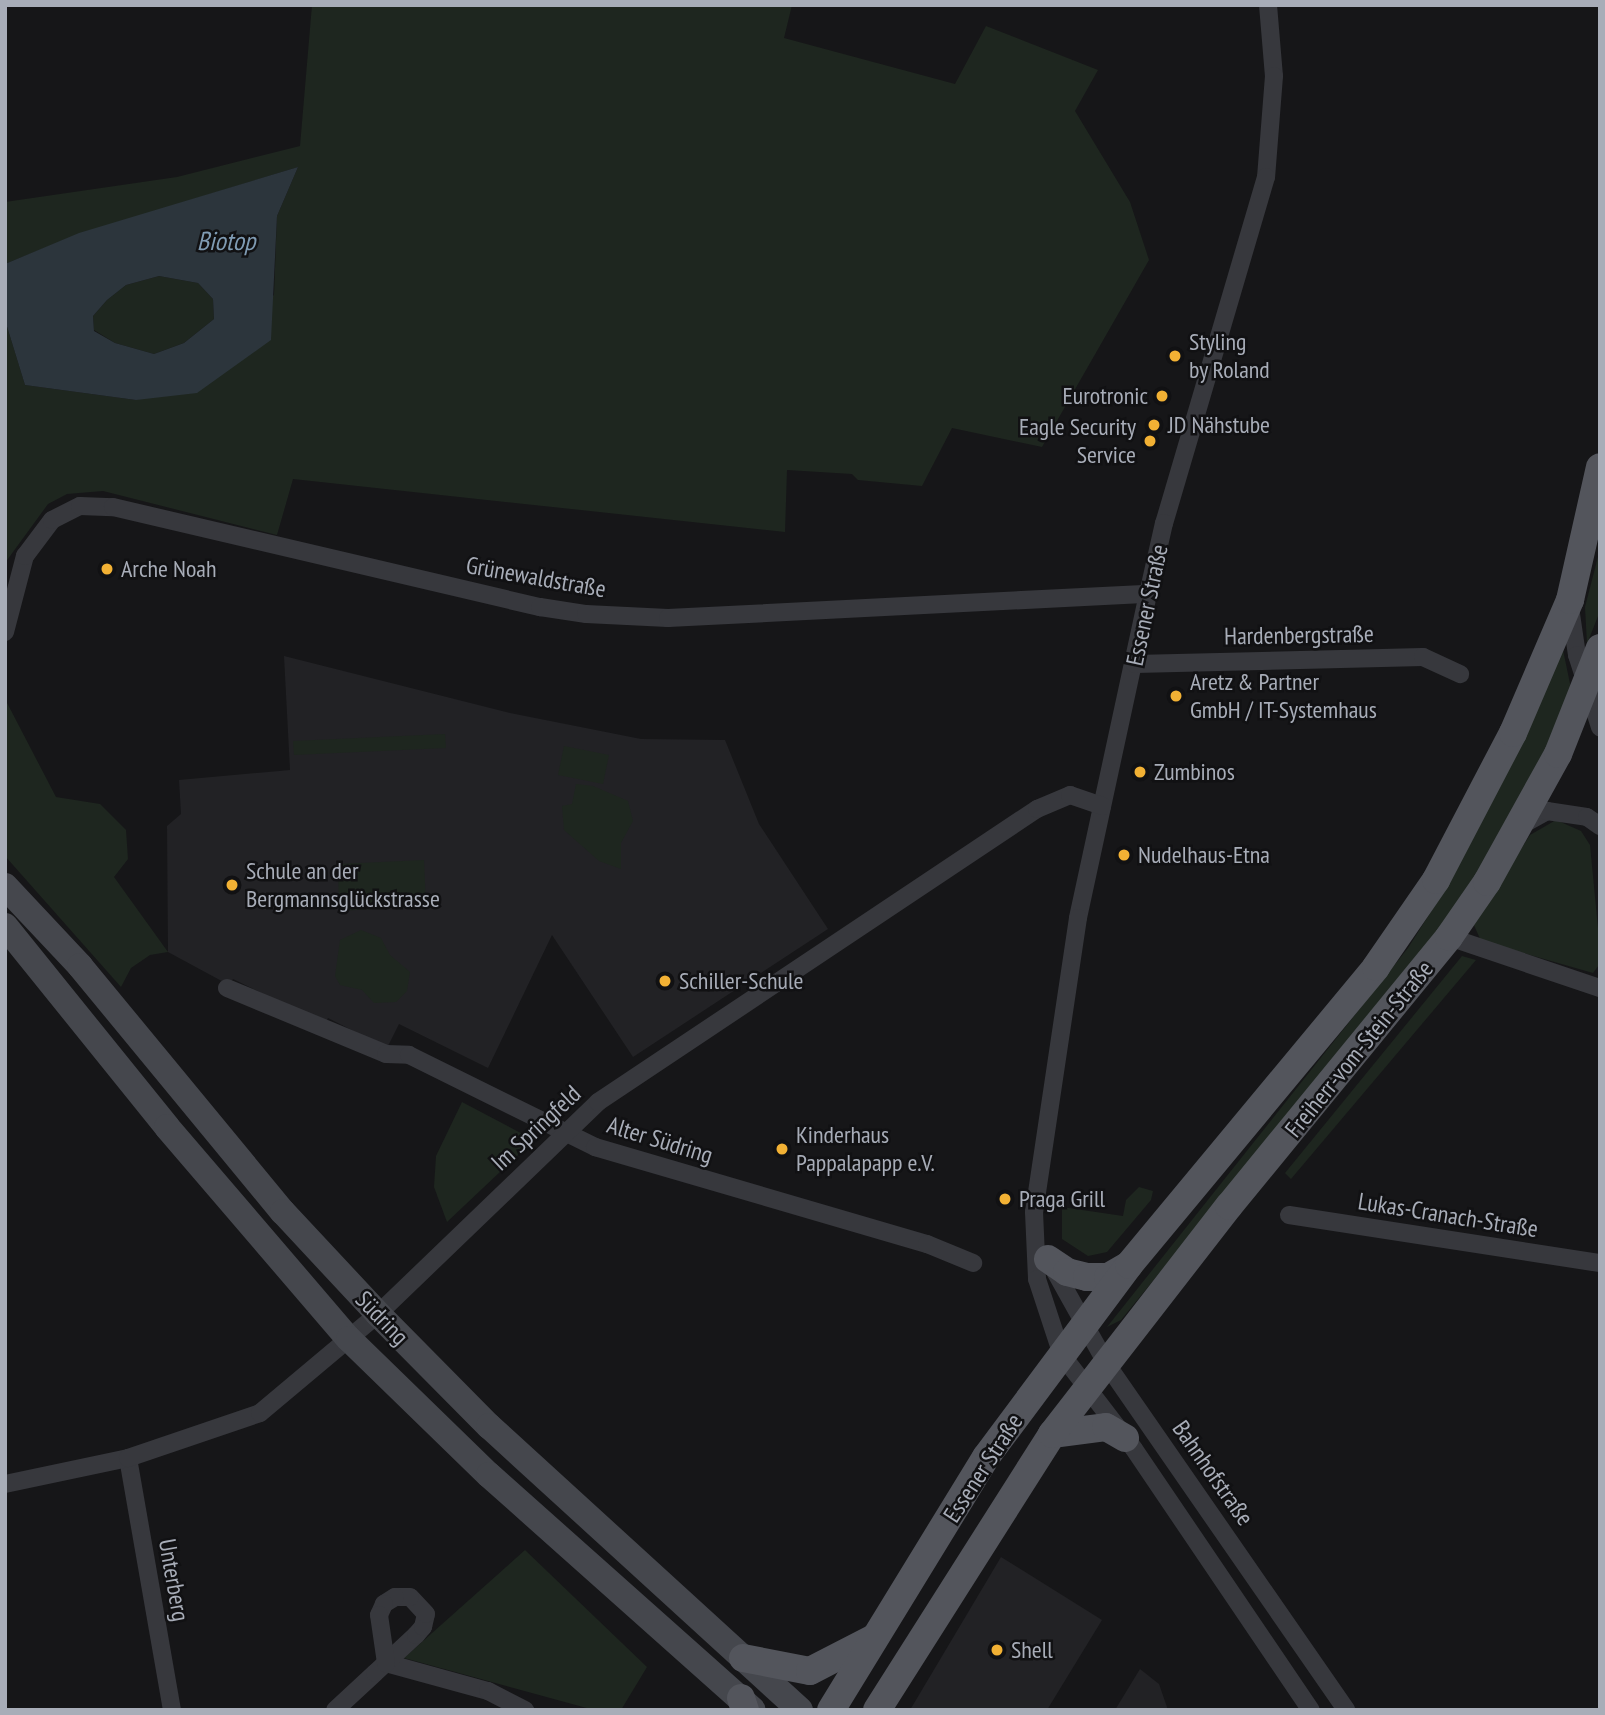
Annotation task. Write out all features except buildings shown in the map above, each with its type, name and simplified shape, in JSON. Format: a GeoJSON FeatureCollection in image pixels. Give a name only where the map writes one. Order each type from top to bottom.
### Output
{"type":"FeatureCollection","features":[{"type":"Feature","properties":{"kind":"main road","name":"Freiherr-vom-Stein-Straße"},"geometry":{"type":"LineString","coordinates":[[1062,1355],[1129,1265],[1396,940],[1436,880],[1524,710],[1570,600],[1600,467]]}},
{"type":"Feature","properties":{"kind":"main road","name":"Freiherr-vom-Stein-Straße"},"geometry":{"type":"LineString","coordinates":[[1088,1392],[1106,1363],[1449,937],[1522,825],[1588,681],[1600,648]]}},
{"type":"Feature","properties":{"kind":"main road","name":"Südring"},"geometry":{"type":"LineString","coordinates":[[5,886],[80,966],[283,1212],[378,1314],[489,1426],[800,1710]]}},
{"type":"Feature","properties":{"kind":"main road","name":"Südring"},"geometry":{"type":"LineString","coordinates":[[5,926],[167,1127],[349,1339],[480,1466],[746,1706]]}},
{"type":"Feature","properties":{"kind":"main road"},"geometry":{"type":"LineString","coordinates":[[1048,1259],[1067,1272],[1087,1277],[1108,1277],[1129,1265]]}},
{"type":"Feature","properties":{"kind":"main road","name":"Essener Straße"},"geometry":{"type":"LineString","coordinates":[[831,1710],[986,1457],[1062,1355]]}},
{"type":"Feature","properties":{"kind":"main road","name":"Essener Straße"},"geometry":{"type":"LineString","coordinates":[[877,1710],[1052,1434],[1088,1392]]}},
{"type":"Feature","properties":{"kind":"main road"},"geometry":{"type":"LineString","coordinates":[[1052,1434],[1106,1427],[1125,1438]]}},
{"type":"Feature","properties":{"kind":"main road"},"geometry":{"type":"LineString","coordinates":[[743,1658],[810,1671],[832,1663],[880,1633]]}},
{"type":"Feature","properties":{"kind":"street","name":"Essener Straße"},"geometry":{"type":"LineString","coordinates":[[1062,1355],[1037,1279],[1034,1212],[1078,918],[1164,523],[1266,177],[1274,76],[1268,5]]}},
{"type":"Feature","properties":{"kind":"street","name":"Grünewaldstraße"},"geometry":{"type":"LineString","coordinates":[[5,632],[31,546],[52,520],[80,506],[113,507],[540,607],[586,614],[668,618],[1148,594]]}},
{"type":"Feature","properties":{"kind":"street"},"geometry":{"type":"LineString","coordinates":[[1570,600],[1577,655],[1588,681],[1600,727]]}},
{"type":"Feature","properties":{"kind":"street","name":"Hardenbergstraße"},"geometry":{"type":"LineString","coordinates":[[1135,664],[1423,657],[1460,674]]}},
{"type":"Feature","properties":{"kind":"street","name":"Im Springfeld"},"geometry":{"type":"LineString","coordinates":[[5,1484],[128,1458],[260,1413],[378,1314],[598,1102],[1037,809],[1070,795],[1102,806]]}},
{"type":"Feature","properties":{"kind":"street"},"geometry":{"type":"LineString","coordinates":[[1522,825],[1547,811],[1587,817],[1600,826]]}},
{"type":"Feature","properties":{"kind":"street"},"geometry":{"type":"LineString","coordinates":[[1449,937],[1600,988]]}},
{"type":"Feature","properties":{"kind":"street","name":"Alter Südring"},"geometry":{"type":"LineString","coordinates":[[227,988],[386,1054],[409,1055],[595,1147],[889,1233],[974,1264]]}},
{"type":"Feature","properties":{"kind":"street","name":"Essener Straße"},"geometry":{"type":"LineString","coordinates":[[1034,1212],[1048,1259]]}},
{"type":"Feature","properties":{"kind":"street","name":"Lukas-Cranach-Straße"},"geometry":{"type":"LineString","coordinates":[[1289,1215],[1600,1263]]}},
{"type":"Feature","properties":{"kind":"street","name":"Bahnhofstraße"},"geometry":{"type":"LineString","coordinates":[[1048,1259],[1083,1327],[1106,1363],[1346,1710]]}},
{"type":"Feature","properties":{"kind":"street","name":"Bahnhofstraße"},"geometry":{"type":"LineString","coordinates":[[1062,1355],[1125,1438],[1311,1710]]}},
{"type":"Feature","properties":{"kind":"street","name":"Unterberg"},"geometry":{"type":"LineString","coordinates":[[128,1458],[172,1710]]}},
{"type":"Feature","properties":{"kind":"street"},"geometry":{"type":"LineString","coordinates":[[335,1710],[386,1663],[488,1691],[525,1710]]}},
{"type":"Feature","properties":{"kind":"shaded area"},"geometry":{"type":"Polygon","coordinates":[[[312,5],[792,5],[784,38],[955,84],[986,26],[1098,70],[1075,111],[1130,202],[1149,260],[1042,447],[952,428],[922,486],[858,480],[852,474],[787,470],[785,532],[293,479],[277,535],[103,491],[67,494],[48,504],[5,563],[5,320],[25,385],[136,400],[274,295],[277,216],[298,167],[74,236],[5,264],[5,202],[177,177],[300,146],[312,5]]]}},
{"type":"Feature","properties":{"kind":"shaded area"},"geometry":{"type":"Polygon","coordinates":[[[159,276],[198,283],[213,299],[214,319],[184,343],[154,354],[115,343],[94,330],[93,316],[107,300],[126,285],[159,276]]]}},
{"type":"Feature","properties":{"kind":"shaded area"},"geometry":{"type":"Polygon","coordinates":[[[1600,549],[1600,611],[1587,644],[1585,607],[1600,549]]]}},
{"type":"Feature","properties":{"kind":"shaded area"},"geometry":{"type":"Polygon","coordinates":[[[1563,650],[1572,693],[1507,828],[1437,933],[1121,1320],[1107,1327],[1408,948],[1451,880],[1563,650]]]}},
{"type":"Feature","properties":{"kind":"shaded area"},"geometry":{"type":"Polygon","coordinates":[[[284,656],[510,713],[641,739],[725,740],[759,824],[828,929],[633,1057],[552,935],[488,1068],[399,1024],[387,1048],[328,1018],[325,1024],[233,979],[229,985],[168,952],[167,826],[181,814],[179,780],[290,770],[284,656]]]}},
{"type":"Feature","properties":{"kind":"shaded area"},"geometry":{"type":"Polygon","coordinates":[[[5,699],[56,797],[100,804],[126,830],[128,859],[114,877],[168,952],[150,955],[131,968],[121,987],[5,856],[5,699]]]}},
{"type":"Feature","properties":{"kind":"shaded area"},"geometry":{"type":"Polygon","coordinates":[[[445,734],[446,748],[294,755],[293,741],[445,734]]]}},
{"type":"Feature","properties":{"kind":"shaded area"},"geometry":{"type":"Polygon","coordinates":[[[564,746],[609,755],[603,784],[558,775],[564,746]]]}},
{"type":"Feature","properties":{"kind":"shaded area"},"geometry":{"type":"Polygon","coordinates":[[[576,784],[593,786],[628,801],[633,821],[621,843],[621,869],[599,861],[564,830],[562,806],[572,804],[576,784]]]}},
{"type":"Feature","properties":{"kind":"shaded area"},"geometry":{"type":"Polygon","coordinates":[[[1556,820],[1581,831],[1590,845],[1600,949],[1599,965],[1593,973],[1481,941],[1473,923],[1530,835],[1556,820]]]}},
{"type":"Feature","properties":{"kind":"shaded area"},"geometry":{"type":"Polygon","coordinates":[[[424,860],[426,906],[339,911],[338,864],[424,860]]]}},
{"type":"Feature","properties":{"kind":"shaded area"},"geometry":{"type":"Polygon","coordinates":[[[361,930],[381,938],[390,955],[410,972],[407,991],[396,1002],[374,1003],[362,990],[340,985],[335,976],[340,940],[361,930]]]}},
{"type":"Feature","properties":{"kind":"shaded area"},"geometry":{"type":"Polygon","coordinates":[[[1462,956],[1476,960],[1291,1179],[1285,1173],[1462,956]]]}},
{"type":"Feature","properties":{"kind":"shaded area"},"geometry":{"type":"Polygon","coordinates":[[[462,1102],[534,1140],[447,1222],[434,1187],[436,1156],[462,1102]]]}},
{"type":"Feature","properties":{"kind":"shaded area"},"geometry":{"type":"Polygon","coordinates":[[[1139,1187],[1153,1191],[1151,1200],[1107,1252],[1088,1256],[1062,1239],[1062,1207],[1123,1216],[1126,1200],[1139,1187]]]}},
{"type":"Feature","properties":{"kind":"shaded area"},"geometry":{"type":"Polygon","coordinates":[[[525,1550],[647,1667],[621,1710],[594,1710],[404,1658],[525,1550]]]}},
{"type":"Feature","properties":{"kind":"shaded area"},"geometry":{"type":"Polygon","coordinates":[[[1001,1557],[1102,1620],[1047,1710],[910,1710],[1001,1557]]]}},
{"type":"Feature","properties":{"kind":"shaded area"},"geometry":{"type":"Polygon","coordinates":[[[1140,1669],[1159,1684],[1168,1710],[1115,1710],[1140,1669]]]}},
{"type":"Feature","properties":{"kind":"water","name":"Biotop"},"geometry":{"type":"Polygon","coordinates":[[[298,167],[277,216],[271,340],[197,393],[136,400],[25,385],[5,320],[5,264],[79,233],[298,167]],[[159,276],[126,285],[93,316],[94,331],[115,343],[154,354],[184,343],[214,319],[213,299],[198,283],[159,276]]]}},
{"type":"Feature","properties":{"kind":"place","name":"Styling by Roland"},"geometry":{"type":"Point","coordinates":[1175,356]}},
{"type":"Feature","properties":{"kind":"place","name":"Eurotronic"},"geometry":{"type":"Point","coordinates":[1162,396]}},
{"type":"Feature","properties":{"kind":"place","name":"JD Nähstube"},"geometry":{"type":"Point","coordinates":[1154,425]}},
{"type":"Feature","properties":{"kind":"place","name":"Eagle Security Service"},"geometry":{"type":"Point","coordinates":[1150,441]}},
{"type":"Feature","properties":{"kind":"place","name":"Arche Noah"},"geometry":{"type":"Point","coordinates":[107,569]}},
{"type":"Feature","properties":{"kind":"place","name":"Aretz & Partner GmbH / IT-Systemhaus"},"geometry":{"type":"Point","coordinates":[1176,696]}},
{"type":"Feature","properties":{"kind":"place","name":"Zumbinos"},"geometry":{"type":"Point","coordinates":[1140,772]}},
{"type":"Feature","properties":{"kind":"place","name":"Nudelhaus-Etna"},"geometry":{"type":"Point","coordinates":[1124,855]}},
{"type":"Feature","properties":{"kind":"place","name":"Schule an der Bergmannsglückstrasse"},"geometry":{"type":"Point","coordinates":[232,885]}},
{"type":"Feature","properties":{"kind":"place","name":"Schiller-Schule"},"geometry":{"type":"Point","coordinates":[665,981]}},
{"type":"Feature","properties":{"kind":"place","name":"Kinderhaus Pappalapapp e.V."},"geometry":{"type":"Point","coordinates":[782,1149]}},
{"type":"Feature","properties":{"kind":"place","name":"Praga Grill"},"geometry":{"type":"Point","coordinates":[1005,1199]}},
{"type":"Feature","properties":{"kind":"place","name":"Shell"},"geometry":{"type":"Point","coordinates":[997,1650]}}]}
